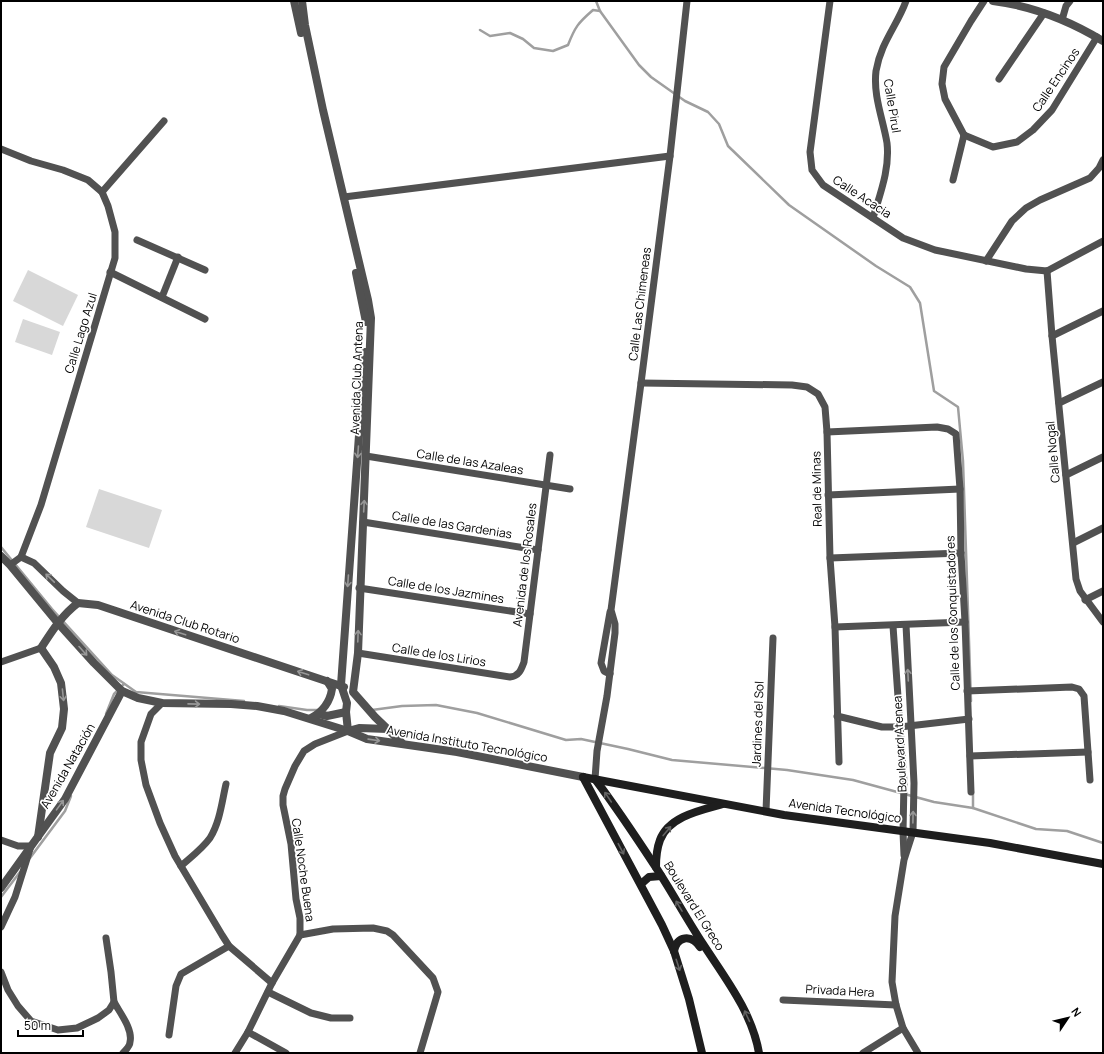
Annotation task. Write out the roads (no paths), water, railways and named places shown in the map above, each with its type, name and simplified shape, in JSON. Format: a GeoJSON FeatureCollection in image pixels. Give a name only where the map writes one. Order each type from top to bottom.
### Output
{"type":"FeatureCollection","features":[{"type":"Feature","properties":{"kind":"main road","name":"Avenida Tecnológico"},"geometry":{"type":"LineString","coordinates":[[583,777],[614,784],[766,811],[902,832],[913,832],[990,843],[1103,864]]}},
{"type":"Feature","properties":{"kind":"main road"},"geometry":{"type":"LineString","coordinates":[[583,777],[653,906],[674,951],[689,999],[702,1053]]}},
{"type":"Feature","properties":{"kind":"main road","name":"Boulevard El Greco"},"geometry":{"type":"LineString","coordinates":[[595,779],[656,867],[748,1016],[758,1042],[759,1053]]}},
{"type":"Feature","properties":{"kind":"main road"},"geometry":{"type":"LineString","coordinates":[[656,867],[657,854],[661,838],[667,829],[677,820],[690,814],[726,804]]}},
{"type":"Feature","properties":{"kind":"main road"},"geometry":{"type":"LineString","coordinates":[[641,884],[651,876],[661,876]]}},
{"type":"Feature","properties":{"kind":"main road"},"geometry":{"type":"LineString","coordinates":[[674,951],[676,944],[679,941],[691,938],[698,944],[714,968],[719,969]]}},
{"type":"Feature","properties":{"kind":"street","name":"Avenida Club Antena"},"geometry":{"type":"LineString","coordinates":[[294,1],[366,318],[341,685],[347,703],[346,712],[348,731]]}},
{"type":"Feature","properties":{"kind":"street","name":"Avenida Club Antena"},"geometry":{"type":"LineString","coordinates":[[302,1],[306,33],[371,318],[359,588],[358,653],[353,692]]}},
{"type":"Feature","properties":{"kind":"street","name":"Calle Las Chimeneas"},"geometry":{"type":"LineString","coordinates":[[610,674],[604,671],[601,663],[611,610],[641,383],[670,156],[687,1]]}},
{"type":"Feature","properties":{"kind":"street","name":"Calle Acacia"},"geometry":{"type":"LineString","coordinates":[[830,1],[810,152],[812,170],[823,185],[903,238],[935,250],[1026,269],[1047,271]]}},
{"type":"Feature","properties":{"kind":"street","name":"Calle Pirul"},"geometry":{"type":"LineString","coordinates":[[873,218],[887,168],[887,144],[876,88],[876,72],[881,50],[906,1]]}},
{"type":"Feature","properties":{"kind":"street"},"geometry":{"type":"LineString","coordinates":[[954,180],[964,135],[945,99],[942,84],[944,67],[984,1]]}},
{"type":"Feature","properties":{"kind":"street"},"geometry":{"type":"LineString","coordinates":[[996,1],[1044,13],[1062,20],[1100,39]]}},
{"type":"Feature","properties":{"kind":"street"},"geometry":{"type":"LineString","coordinates":[[1062,20],[1070,1]]}},
{"type":"Feature","properties":{"kind":"street"},"geometry":{"type":"LineString","coordinates":[[999,79],[1044,13]]}},
{"type":"Feature","properties":{"kind":"street","name":"Calle Encinos"},"geometry":{"type":"LineString","coordinates":[[964,135],[993,147],[1017,142],[1033,130],[1052,110],[1100,39]]}},
{"type":"Feature","properties":{"kind":"street"},"geometry":{"type":"LineString","coordinates":[[1,149],[31,161],[63,170],[88,180],[102,192],[164,121]]}},
{"type":"Feature","properties":{"kind":"street"},"geometry":{"type":"LineString","coordinates":[[344,197],[670,156]]}},
{"type":"Feature","properties":{"kind":"street"},"geometry":{"type":"LineString","coordinates":[[986,261],[1012,221],[1026,208],[1040,200],[1090,178],[1099,168],[1103,160]]}},
{"type":"Feature","properties":{"kind":"street","name":"Calle Lago Azul"},"geometry":{"type":"LineString","coordinates":[[21,557],[41,505],[114,258],[115,232],[108,206],[102,192]]}},
{"type":"Feature","properties":{"kind":"street"},"geometry":{"type":"LineString","coordinates":[[137,240],[205,270]]}},
{"type":"Feature","properties":{"kind":"street"},"geometry":{"type":"LineString","coordinates":[[1047,271],[1103,241]]}},
{"type":"Feature","properties":{"kind":"street"},"geometry":{"type":"LineString","coordinates":[[162,297],[178,257]]}},
{"type":"Feature","properties":{"kind":"street","name":"Calle Nogal"},"geometry":{"type":"LineString","coordinates":[[1047,271],[1076,579],[1080,592],[1085,600],[1103,622]]}},
{"type":"Feature","properties":{"kind":"street"},"geometry":{"type":"LineString","coordinates":[[110,272],[205,319]]}},
{"type":"Feature","properties":{"kind":"street"},"geometry":{"type":"LineString","coordinates":[[1052,336],[1103,310]]}},
{"type":"Feature","properties":{"kind":"street"},"geometry":{"type":"LineString","coordinates":[[1059,403],[1103,382]]}},
{"type":"Feature","properties":{"kind":"street","name":"Real de Minas"},"geometry":{"type":"LineString","coordinates":[[641,383],[792,385],[807,387],[818,394],[825,407],[830,558],[835,627],[839,762]]}},
{"type":"Feature","properties":{"kind":"street","name":"Calle de los Conquistadores"},"geometry":{"type":"LineString","coordinates":[[827,432],[937,427],[948,429],[956,434],[960,489],[961,553],[968,691],[971,792]]}},
{"type":"Feature","properties":{"kind":"street","name":"Avenida de los Rosales"},"geometry":{"type":"LineString","coordinates":[[516,676],[520,672],[524,662],[550,455]]}},
{"type":"Feature","properties":{"kind":"street","name":"Calle de las Azaleas"},"geometry":{"type":"LineString","coordinates":[[366,456],[570,489]]}},
{"type":"Feature","properties":{"kind":"street"},"geometry":{"type":"LineString","coordinates":[[1066,475],[1103,457]]}},
{"type":"Feature","properties":{"kind":"street"},"geometry":{"type":"LineString","coordinates":[[828,495],[960,489]]}},
{"type":"Feature","properties":{"kind":"street","name":"Calle de las Gardenias"},"geometry":{"type":"LineString","coordinates":[[363,522],[538,550]]}},
{"type":"Feature","properties":{"kind":"street"},"geometry":{"type":"LineString","coordinates":[[1073,543],[1103,528]]}},
{"type":"Feature","properties":{"kind":"street"},"geometry":{"type":"LineString","coordinates":[[830,558],[961,553]]}},
{"type":"Feature","properties":{"kind":"street"},"geometry":{"type":"LineString","coordinates":[[1,557],[10,564],[57,622],[94,663],[122,691]]}},
{"type":"Feature","properties":{"kind":"street"},"geometry":{"type":"LineString","coordinates":[[1,662],[41,648],[57,622],[66,612],[78,603],[63,591],[34,563],[21,557],[10,564]]}},
{"type":"Feature","properties":{"kind":"street","name":"Calle de los Jazmines"},"geometry":{"type":"LineString","coordinates":[[359,588],[530,614]]}},
{"type":"Feature","properties":{"kind":"street"},"geometry":{"type":"LineString","coordinates":[[1085,600],[1103,591]]}},
{"type":"Feature","properties":{"kind":"street","name":"Avenida Club Rotario"},"geometry":{"type":"LineString","coordinates":[[78,603],[98,605],[341,685],[353,692]]}},
{"type":"Feature","properties":{"kind":"street","name":"Calle Las Chimeneas"},"geometry":{"type":"LineString","coordinates":[[595,779],[597,752],[616,633],[611,610]]}},
{"type":"Feature","properties":{"kind":"street"},"geometry":{"type":"LineString","coordinates":[[835,627],[893,626],[965,622]]}},
{"type":"Feature","properties":{"kind":"street","name":"Boulevard Atenea"},"geometry":{"type":"LineString","coordinates":[[906,625],[914,784],[913,832],[904,860],[895,916],[892,982],[896,1005],[903,1028],[918,1053]]}},
{"type":"Feature","properties":{"kind":"street","name":"Boulevard Atenea"},"geometry":{"type":"LineString","coordinates":[[893,626],[904,782],[902,832],[904,860]]}},
{"type":"Feature","properties":{"kind":"street","name":"Jardines del Sol"},"geometry":{"type":"LineString","coordinates":[[766,811],[773,638]]}},
{"type":"Feature","properties":{"kind":"street"},"geometry":{"type":"LineString","coordinates":[[38,837],[50,753],[62,728],[64,709],[61,683],[54,667],[41,648]]}},
{"type":"Feature","properties":{"kind":"street","name":"Calle de los Lirios"},"geometry":{"type":"LineString","coordinates":[[358,653],[510,677],[516,676]]}},
{"type":"Feature","properties":{"kind":"street"},"geometry":{"type":"LineString","coordinates":[[311,718],[319,714],[327,704],[332,689],[327,681]]}},
{"type":"Feature","properties":{"kind":"street"},"geometry":{"type":"LineString","coordinates":[[968,691],[1076,687],[1084,696],[1090,780]]}},
{"type":"Feature","properties":{"kind":"street","name":"Avenida Instituto Tecnológico"},"geometry":{"type":"LineString","coordinates":[[122,691],[138,698],[162,703],[231,704],[284,710],[311,718],[367,739],[457,752],[583,777]]}},
{"type":"Feature","properties":{"kind":"street","name":"Avenida Natación"},"geometry":{"type":"LineString","coordinates":[[1,888],[65,799],[122,691]]}},
{"type":"Feature","properties":{"kind":"street"},"geometry":{"type":"LineString","coordinates":[[347,703],[353,692],[402,744]]}},
{"type":"Feature","properties":{"kind":"street"},"geometry":{"type":"LineString","coordinates":[[162,703],[151,714],[141,742],[141,760],[146,784],[160,823],[181,866],[230,946],[272,983]]}},
{"type":"Feature","properties":{"kind":"street"},"geometry":{"type":"LineString","coordinates":[[319,714],[327,716],[346,712]]}},
{"type":"Feature","properties":{"kind":"street"},"geometry":{"type":"LineString","coordinates":[[837,716],[876,726],[900,727],[968,719]]}},
{"type":"Feature","properties":{"kind":"street"},"geometry":{"type":"LineString","coordinates":[[348,731],[359,728],[388,729]]}},
{"type":"Feature","properties":{"kind":"street","name":"Calle Noche Buena"},"geometry":{"type":"LineString","coordinates":[[235,1053],[248,1032],[272,983],[300,935],[300,918],[296,899],[291,844],[283,805],[283,796],[288,780],[304,751],[309,747],[348,731]]}},
{"type":"Feature","properties":{"kind":"street"},"geometry":{"type":"LineString","coordinates":[[970,756],[1088,752]]}},
{"type":"Feature","properties":{"kind":"street"},"geometry":{"type":"LineString","coordinates":[[181,866],[200,850],[210,838],[216,826],[226,784]]}},
{"type":"Feature","properties":{"kind":"street"},"geometry":{"type":"LineString","coordinates":[[1,840],[18,846],[31,846],[15,897],[1,927]]}},
{"type":"Feature","properties":{"kind":"street"},"geometry":{"type":"LineString","coordinates":[[300,935],[333,929],[379,928],[387,931],[393,936],[432,978],[438,992],[420,1053]]}},
{"type":"Feature","properties":{"kind":"street"},"geometry":{"type":"LineString","coordinates":[[106,938],[114,1002],[126,1024],[130,1036],[130,1042],[123,1053]]}},
{"type":"Feature","properties":{"kind":"street"},"geometry":{"type":"LineString","coordinates":[[169,1035],[176,986],[181,974],[230,946]]}},
{"type":"Feature","properties":{"kind":"street"},"geometry":{"type":"LineString","coordinates":[[1,972],[8,990],[18,1006],[31,1020],[58,1030],[77,1028],[98,1018],[109,1010],[114,1002]]}},
{"type":"Feature","properties":{"kind":"street"},"geometry":{"type":"LineString","coordinates":[[268,992],[311,1013],[331,1018],[350,1018]]}},
{"type":"Feature","properties":{"kind":"street","name":"Privada Hera"},"geometry":{"type":"LineString","coordinates":[[783,1000],[896,1005]]}},
{"type":"Feature","properties":{"kind":"street"},"geometry":{"type":"LineString","coordinates":[[863,1053],[903,1028]]}},
{"type":"Feature","properties":{"kind":"street"},"geometry":{"type":"LineString","coordinates":[[248,1032],[286,1053]]}},
{"type":"Feature","properties":{"kind":"waterway"},"geometry":{"type":"LineString","coordinates":[[596,1],[600,11]]}},
{"type":"Feature","properties":{"kind":"waterway"},"geometry":{"type":"LineString","coordinates":[[480,30],[490,36],[510,33],[523,39],[534,48],[553,51],[568,45],[578,26],[593,10],[600,11],[639,65],[651,77],[685,101],[708,112],[719,124],[728,146],[789,205],[876,266],[910,287],[920,303],[934,391],[958,407],[963,461],[971,701]]}},
{"type":"Feature","properties":{"kind":"waterway"},"geometry":{"type":"LineString","coordinates":[[1,547],[52,609],[112,675],[136,692],[244,701]]}},
{"type":"Feature","properties":{"kind":"waterway"},"geometry":{"type":"LineString","coordinates":[[106,714],[114,694],[124,684]]}},
{"type":"Feature","properties":{"kind":"waterway"},"geometry":{"type":"LineString","coordinates":[[372,710],[402,706],[436,705],[477,713],[566,740],[581,739],[672,760],[787,770],[853,780],[934,802],[973,808],[1036,829],[1067,831],[1103,843]]}},
{"type":"Feature","properties":{"kind":"waterway"},"geometry":{"type":"LineString","coordinates":[[279,706],[318,710]]}},
{"type":"Feature","properties":{"kind":"waterway"},"geometry":{"type":"LineString","coordinates":[[973,792],[973,808]]}},
{"type":"Feature","properties":{"kind":"waterway"},"geometry":{"type":"LineString","coordinates":[[30,858],[65,811],[71,796]]}},
{"type":"Feature","properties":{"kind":"waterway"},"geometry":{"type":"LineString","coordinates":[[1,897],[20,872]]}}]}
